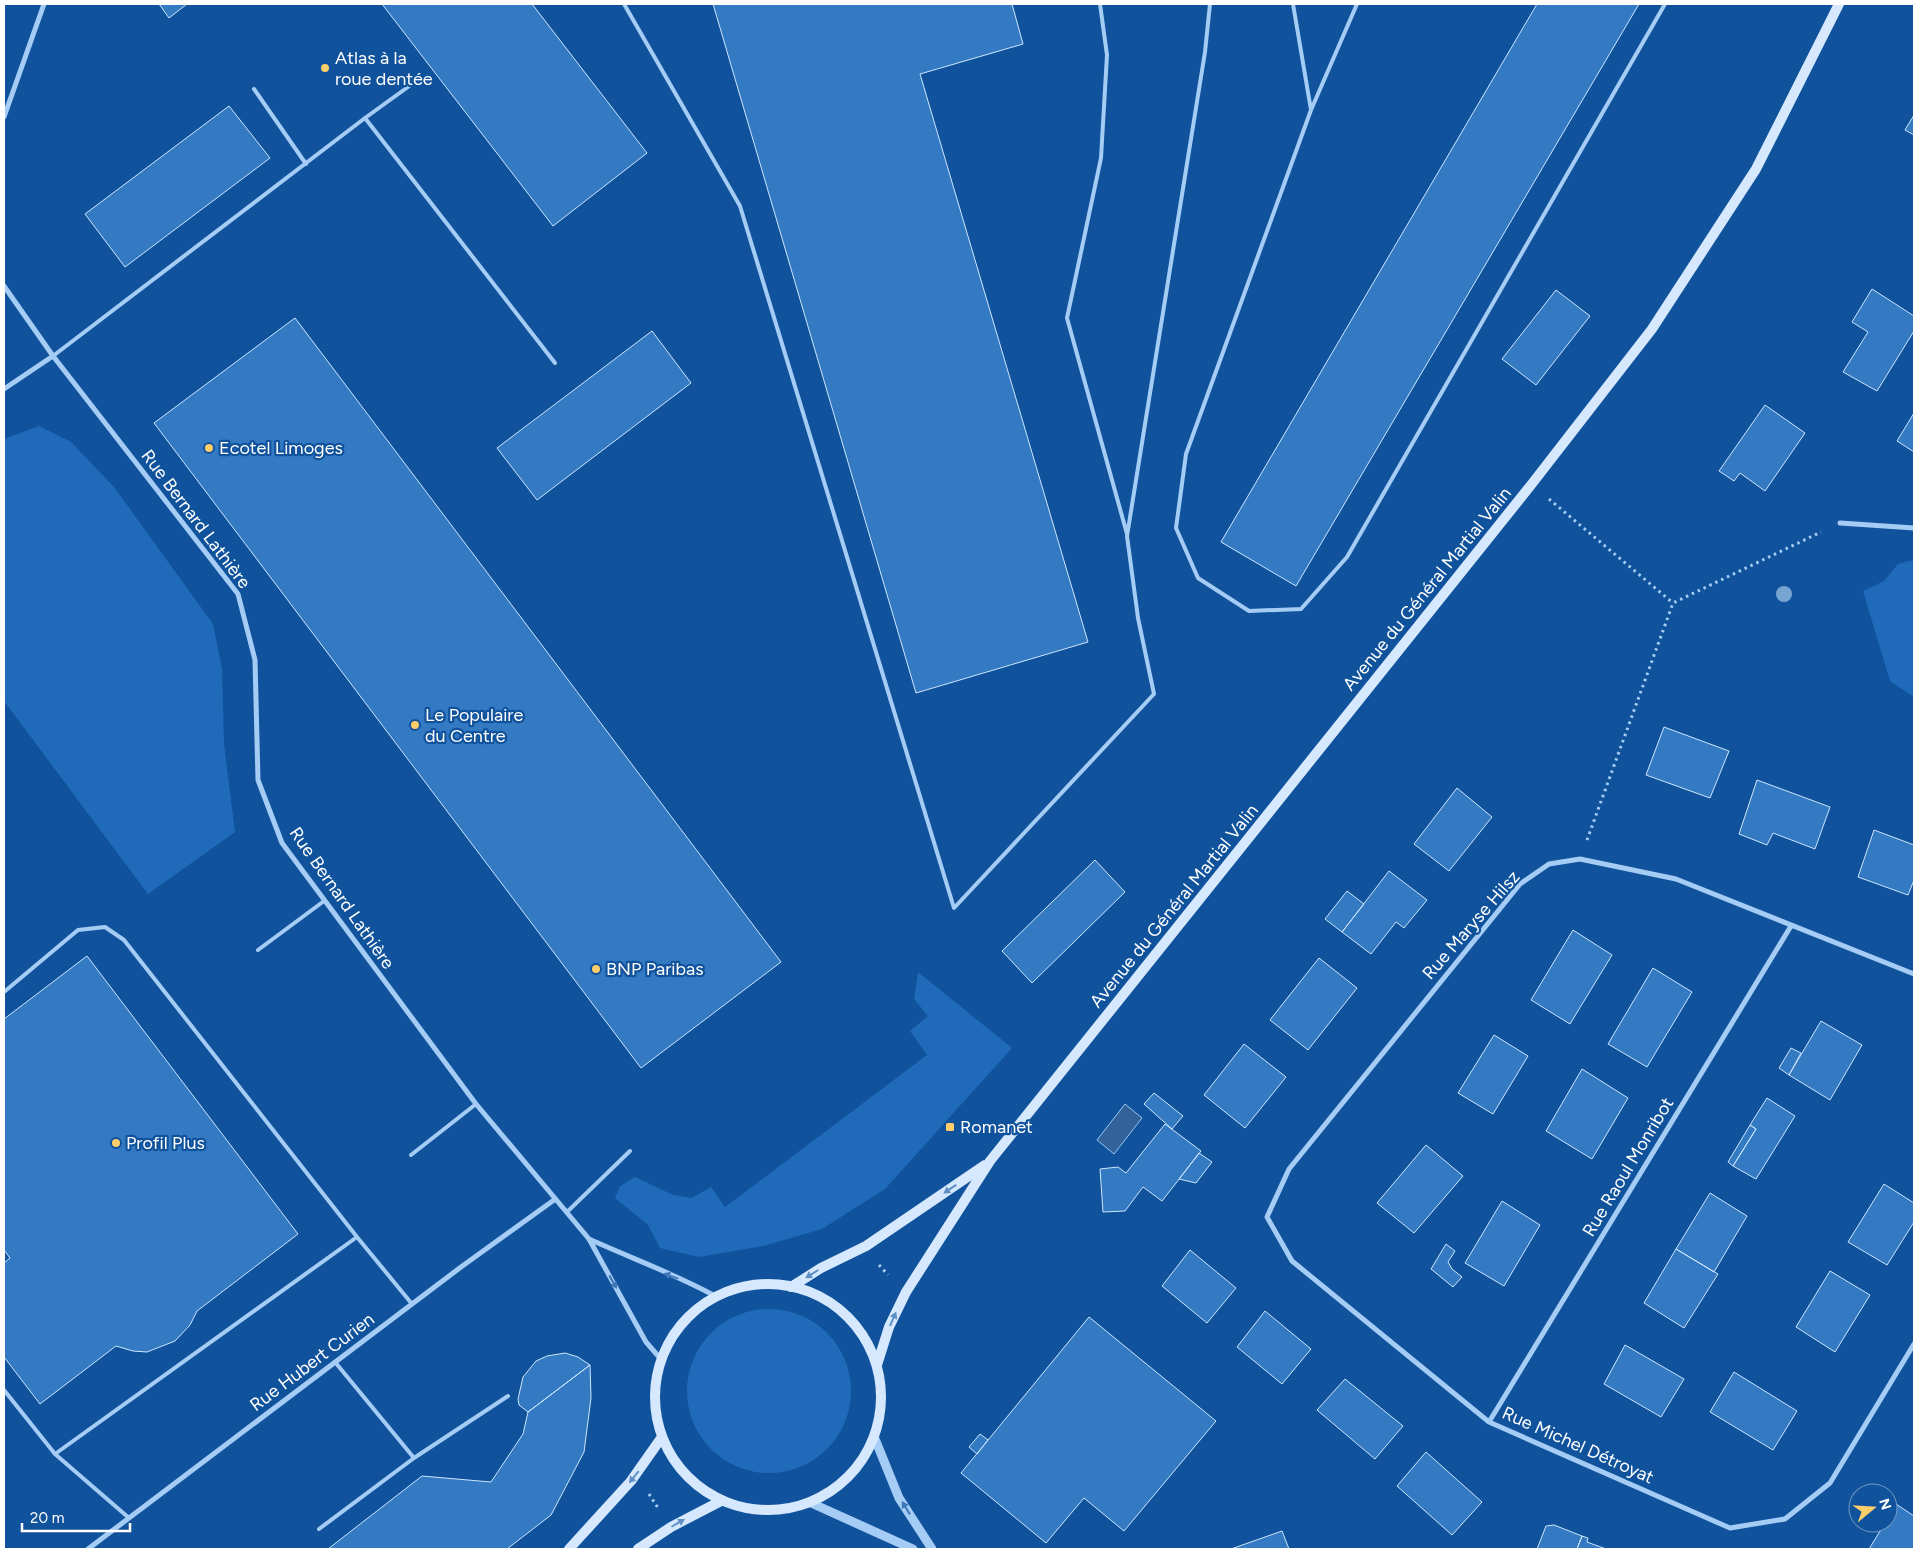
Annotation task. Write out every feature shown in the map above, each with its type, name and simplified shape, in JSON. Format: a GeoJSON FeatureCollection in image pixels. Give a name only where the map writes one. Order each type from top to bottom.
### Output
{"type":"FeatureCollection","features":[{"type":"Feature","properties":{"kind":"main road","name":"Avenue du Général Martial Valin"},"geometry":{"type":"LineString","coordinates":[[877,1365],[890,1327],[906,1292],[990,1161],[1531,485],[1652,329],[1756,169],[1839,4]]}},
{"type":"Feature","properties":{"kind":"main road","name":"Avenue du Général Martial Valin"},"geometry":{"type":"LineString","coordinates":[[791,1287],[821,1268],[866,1246],[990,1161]]}},
{"type":"Feature","properties":{"kind":"main road"},"geometry":{"type":"LineString","coordinates":[[762,1283],[791,1287],[818,1295],[845,1313],[865,1339],[877,1365],[880,1421],[875,1439],[864,1456],[840,1484],[809,1502],[781,1509],[753,1509],[720,1501],[699,1486],[677,1464],[662,1438],[655,1410],[655,1382],[659,1357],[683,1320],[715,1296],[738,1287],[762,1283]]}},
{"type":"Feature","properties":{"kind":"main road"},"geometry":{"type":"LineString","coordinates":[[569,1549],[631,1480],[662,1438]]}},
{"type":"Feature","properties":{"kind":"main road"},"geometry":{"type":"LineString","coordinates":[[638,1549],[671,1527],[720,1501]]}},
{"type":"Feature","properties":{"kind":"street"},"geometry":{"type":"LineString","coordinates":[[4,117],[44,4]]}},
{"type":"Feature","properties":{"kind":"street","name":"Rue Bernard Lathière"},"geometry":{"type":"LineString","coordinates":[[4,286],[53,356],[238,594],[255,660],[258,780],[282,843],[476,1104],[554,1200],[567,1212],[589,1239],[646,1342],[659,1357]]}},
{"type":"Feature","properties":{"kind":"street"},"geometry":{"type":"LineString","coordinates":[[4,389],[53,356]]}},
{"type":"Feature","properties":{"kind":"street"},"geometry":{"type":"LineString","coordinates":[[1840,523],[1914,528]]}},
{"type":"Feature","properties":{"kind":"street","name":"Rue Maryse Hilsz"},"geometry":{"type":"LineString","coordinates":[[1288,1169],[1520,884],[1549,864],[1580,860],[1676,879],[1914,974]]}},
{"type":"Feature","properties":{"kind":"street","name":"Rue Raoul Monribot"},"geometry":{"type":"LineString","coordinates":[[1489,1422],[1791,926]]}},
{"type":"Feature","properties":{"kind":"street","name":"Rue Michel Détroyat"},"geometry":{"type":"LineString","coordinates":[[1288,1169],[1267,1217],[1292,1261],[1489,1422],[1730,1528],[1785,1519],[1830,1483],[1914,1344]]}},
{"type":"Feature","properties":{"kind":"street","name":"Rue Hubert Curien"},"geometry":{"type":"LineString","coordinates":[[88,1549],[412,1304],[554,1200]]}},
{"type":"Feature","properties":{"kind":"street","name":"Rue Bernard Lathière"},"geometry":{"type":"LineString","coordinates":[[589,1239],[661,1272],[692,1283],[715,1296]]}},
{"type":"Feature","properties":{"kind":"street"},"geometry":{"type":"LineString","coordinates":[[875,1439],[899,1498],[932,1549]]}},
{"type":"Feature","properties":{"kind":"street"},"geometry":{"type":"LineString","coordinates":[[809,1502],[913,1549]]}},
{"type":"Feature","properties":{"kind":"lane"},"geometry":{"type":"LineString","coordinates":[[624,4],[740,206],[954,908],[1154,694],[1138,618],[1128,536],[1067,318],[1101,158],[1107,55],[1100,4]]}},
{"type":"Feature","properties":{"kind":"lane"},"geometry":{"type":"LineString","coordinates":[[1128,536],[1206,52],[1210,4]]}},
{"type":"Feature","properties":{"kind":"lane"},"geometry":{"type":"LineString","coordinates":[[1293,4],[1310,110]]}},
{"type":"Feature","properties":{"kind":"lane"},"geometry":{"type":"LineString","coordinates":[[1357,4],[1310,110],[1186,454],[1176,528],[1198,578],[1249,611],[1301,609],[1347,557],[1665,4]]}},
{"type":"Feature","properties":{"kind":"lane"},"geometry":{"type":"LineString","coordinates":[[53,356],[419,79]]}},
{"type":"Feature","properties":{"kind":"lane"},"geometry":{"type":"LineString","coordinates":[[254,89],[306,164]]}},
{"type":"Feature","properties":{"kind":"lane"},"geometry":{"type":"LineString","coordinates":[[366,118],[555,363]]}},
{"type":"Feature","properties":{"kind":"lane"},"geometry":{"type":"LineString","coordinates":[[258,950],[324,900]]}},
{"type":"Feature","properties":{"kind":"lane"},"geometry":{"type":"LineString","coordinates":[[4,992],[78,930],[105,927],[124,940],[357,1237],[412,1304]]}},
{"type":"Feature","properties":{"kind":"lane"},"geometry":{"type":"LineString","coordinates":[[411,1155],[476,1104]]}},
{"type":"Feature","properties":{"kind":"lane"},"geometry":{"type":"LineString","coordinates":[[567,1212],[630,1151]]}},
{"type":"Feature","properties":{"kind":"lane"},"geometry":{"type":"LineString","coordinates":[[55,1454],[357,1237]]}},
{"type":"Feature","properties":{"kind":"lane"},"geometry":{"type":"LineString","coordinates":[[335,1362],[414,1458]]}},
{"type":"Feature","properties":{"kind":"lane"},"geometry":{"type":"LineString","coordinates":[[4,1390],[55,1454],[129,1518]]}},
{"type":"Feature","properties":{"kind":"lane"},"geometry":{"type":"LineString","coordinates":[[319,1529],[414,1458],[508,1396]]}},
{"type":"Feature","properties":{"kind":"path"},"geometry":{"type":"LineString","coordinates":[[1531,485],[1673,603]]}},
{"type":"Feature","properties":{"kind":"path"},"geometry":{"type":"LineString","coordinates":[[1580,860],[1673,603],[1840,523]]}},
{"type":"Feature","properties":{"kind":"path"},"geometry":{"type":"LineString","coordinates":[[866,1246],[879,1265],[906,1292]]}},
{"type":"Feature","properties":{"kind":"path"},"geometry":{"type":"LineString","coordinates":[[631,1480],[647,1491],[671,1527]]}},
{"type":"Feature","properties":{"kind":"shaded area"},"geometry":{"type":"Polygon","coordinates":[[[39,426],[71,442],[114,487],[213,624],[222,669],[224,744],[235,832],[148,894],[4,701],[4,439],[39,426]]]}},
{"type":"Feature","properties":{"kind":"shaded area"},"geometry":{"type":"Polygon","coordinates":[[[1914,560],[1914,697],[1890,681],[1863,591],[1884,581],[1898,564],[1914,560]]]}},
{"type":"Feature","properties":{"kind":"shaded area"},"geometry":{"type":"Polygon","coordinates":[[[918,972],[1012,1048],[885,1189],[822,1229],[763,1246],[699,1257],[660,1248],[648,1225],[615,1198],[620,1186],[635,1177],[673,1195],[692,1198],[711,1187],[725,1207],[927,1055],[910,1031],[928,1016],[914,999],[918,972]]]}},
{"type":"Feature","properties":{"kind":"shaded area"},"geometry":{"type":"Polygon","coordinates":[[[1125,1104],[1142,1118],[1114,1154],[1097,1140],[1125,1104]]]}},
{"type":"Feature","properties":{"kind":"shaded area"},"geometry":{"type":"Polygon","coordinates":[[[761,1309],[777,1309],[800,1315],[815,1323],[827,1333],[837,1345],[845,1360],[851,1383],[851,1399],[845,1422],[837,1437],[827,1449],[815,1459],[800,1467],[777,1473],[761,1473],[738,1467],[723,1459],[701,1437],[691,1415],[687,1399],[687,1383],[693,1360],[701,1345],[723,1323],[745,1313],[761,1309]]]}},
{"type":"Feature","properties":{"kind":"building"},"geometry":{"type":"Polygon","coordinates":[[[159,4],[187,4],[169,18],[159,4]]]}},
{"type":"Feature","properties":{"kind":"building"},"geometry":{"type":"Polygon","coordinates":[[[382,4],[532,4],[647,153],[553,226],[382,4]]]}},
{"type":"Feature","properties":{"kind":"building"},"geometry":{"type":"Polygon","coordinates":[[[713,4],[1012,4],[1023,44],[920,74],[1088,642],[916,693],[713,4]]]}},
{"type":"Feature","properties":{"kind":"building"},"geometry":{"type":"Polygon","coordinates":[[[1537,4],[1639,4],[1296,586],[1221,542],[1537,4]]]}},
{"type":"Feature","properties":{"kind":"building"},"geometry":{"type":"Polygon","coordinates":[[[229,106],[270,158],[125,267],[85,214],[229,106]]]}},
{"type":"Feature","properties":{"kind":"building"},"geometry":{"type":"Polygon","coordinates":[[[1914,115],[1914,135],[1905,130],[1914,115]]]}},
{"type":"Feature","properties":{"kind":"building"},"geometry":{"type":"Polygon","coordinates":[[[1872,289],[1914,316],[1914,331],[1877,391],[1843,372],[1868,332],[1852,322],[1872,289]]]}},
{"type":"Feature","properties":{"kind":"building"},"geometry":{"type":"Polygon","coordinates":[[[1556,290],[1590,316],[1536,385],[1502,359],[1556,290]]]}},
{"type":"Feature","properties":{"kind":"building"},"geometry":{"type":"Polygon","coordinates":[[[295,318],[781,962],[641,1068],[154,423],[295,318]]]}},
{"type":"Feature","properties":{"kind":"building"},"geometry":{"type":"Polygon","coordinates":[[[652,331],[691,383],[537,500],[497,448],[652,331]]]}},
{"type":"Feature","properties":{"kind":"building"},"geometry":{"type":"Polygon","coordinates":[[[1765,405],[1805,433],[1765,491],[1740,473],[1734,481],[1719,471],[1765,405]]]}},
{"type":"Feature","properties":{"kind":"building"},"geometry":{"type":"Polygon","coordinates":[[[1914,413],[1914,452],[1897,441],[1914,413]]]}},
{"type":"Feature","properties":{"kind":"building"},"geometry":{"type":"Polygon","coordinates":[[[1664,727],[1729,751],[1710,798],[1646,775],[1664,727]]]}},
{"type":"Feature","properties":{"kind":"building"},"geometry":{"type":"Polygon","coordinates":[[[1757,780],[1830,807],[1815,849],[1773,833],[1767,845],[1739,834],[1757,780]]]}},
{"type":"Feature","properties":{"kind":"building"},"geometry":{"type":"Polygon","coordinates":[[[1457,788],[1492,817],[1449,871],[1414,844],[1457,788]]]}},
{"type":"Feature","properties":{"kind":"building"},"geometry":{"type":"Polygon","coordinates":[[[1874,830],[1914,845],[1914,880],[1908,895],[1858,877],[1874,830]]]}},
{"type":"Feature","properties":{"kind":"building"},"geometry":{"type":"Polygon","coordinates":[[[1095,860],[1125,892],[1032,983],[1002,951],[1095,860]]]}},
{"type":"Feature","properties":{"kind":"building"},"geometry":{"type":"Polygon","coordinates":[[[1389,871],[1427,900],[1404,928],[1396,922],[1371,954],[1342,932],[1389,871]]]}},
{"type":"Feature","properties":{"kind":"building"},"geometry":{"type":"Polygon","coordinates":[[[1347,891],[1364,904],[1342,932],[1325,919],[1347,891]]]}},
{"type":"Feature","properties":{"kind":"building"},"geometry":{"type":"Polygon","coordinates":[[[1573,930],[1612,955],[1570,1024],[1531,1000],[1573,930]]]}},
{"type":"Feature","properties":{"kind":"building","name":"Profil Plus"},"geometry":{"type":"Polygon","coordinates":[[[87,956],[298,1234],[197,1311],[190,1325],[175,1341],[147,1352],[133,1351],[116,1346],[40,1404],[4,1357],[4,1263],[10,1258],[4,1250],[4,1019],[87,956]]]}},
{"type":"Feature","properties":{"kind":"building"},"geometry":{"type":"Polygon","coordinates":[[[1319,958],[1357,988],[1308,1050],[1270,1020],[1319,958]]]}},
{"type":"Feature","properties":{"kind":"building"},"geometry":{"type":"Polygon","coordinates":[[[1653,968],[1692,992],[1647,1067],[1608,1044],[1653,968]]]}},
{"type":"Feature","properties":{"kind":"building"},"geometry":{"type":"Polygon","coordinates":[[[1821,1021],[1862,1045],[1830,1100],[1789,1075],[1821,1021]]]}},
{"type":"Feature","properties":{"kind":"building"},"geometry":{"type":"Polygon","coordinates":[[[1494,1035],[1528,1056],[1493,1114],[1458,1093],[1494,1035]]]}},
{"type":"Feature","properties":{"kind":"building"},"geometry":{"type":"Polygon","coordinates":[[[1244,1044],[1286,1077],[1245,1128],[1204,1095],[1244,1044]]]}},
{"type":"Feature","properties":{"kind":"building"},"geometry":{"type":"Polygon","coordinates":[[[1791,1048],[1801,1053],[1789,1075],[1779,1068],[1791,1048]]]}},
{"type":"Feature","properties":{"kind":"building"},"geometry":{"type":"Polygon","coordinates":[[[1582,1069],[1628,1098],[1592,1159],[1546,1131],[1582,1069]]]}},
{"type":"Feature","properties":{"kind":"building"},"geometry":{"type":"Polygon","coordinates":[[[1154,1093],[1183,1116],[1172,1129],[1144,1104],[1154,1093]]]}},
{"type":"Feature","properties":{"kind":"building"},"geometry":{"type":"Polygon","coordinates":[[[1767,1098],[1795,1116],[1756,1179],[1733,1166],[1756,1129],[1750,1125],[1767,1098]]]}},
{"type":"Feature","properties":{"kind":"building"},"geometry":{"type":"Polygon","coordinates":[[[1165,1124],[1201,1151],[1162,1201],[1143,1187],[1125,1211],[1103,1212],[1100,1169],[1118,1167],[1126,1173],[1165,1124]]]}},
{"type":"Feature","properties":{"kind":"building"},"geometry":{"type":"Polygon","coordinates":[[[1750,1125],[1756,1129],[1733,1166],[1728,1162],[1750,1125]]]}},
{"type":"Feature","properties":{"kind":"building"},"geometry":{"type":"Polygon","coordinates":[[[1426,1145],[1463,1176],[1414,1233],[1377,1203],[1426,1145]]]}},
{"type":"Feature","properties":{"kind":"building"},"geometry":{"type":"Polygon","coordinates":[[[1199,1153],[1212,1162],[1196,1183],[1179,1179],[1199,1153]]]}},
{"type":"Feature","properties":{"kind":"building"},"geometry":{"type":"Polygon","coordinates":[[[1884,1184],[1914,1203],[1914,1222],[1887,1265],[1848,1242],[1884,1184]]]}},
{"type":"Feature","properties":{"kind":"building"},"geometry":{"type":"Polygon","coordinates":[[[1710,1193],[1747,1216],[1714,1272],[1676,1249],[1710,1193]]]}},
{"type":"Feature","properties":{"kind":"building"},"geometry":{"type":"Polygon","coordinates":[[[1502,1201],[1540,1225],[1504,1286],[1465,1263],[1502,1201]]]}},
{"type":"Feature","properties":{"kind":"building"},"geometry":{"type":"Polygon","coordinates":[[[1446,1244],[1455,1251],[1448,1262],[1452,1269],[1462,1277],[1453,1287],[1431,1269],[1446,1244]]]}},
{"type":"Feature","properties":{"kind":"building"},"geometry":{"type":"Polygon","coordinates":[[[1676,1249],[1718,1274],[1684,1328],[1644,1303],[1676,1249]]]}},
{"type":"Feature","properties":{"kind":"building"},"geometry":{"type":"Polygon","coordinates":[[[1190,1250],[1236,1288],[1207,1323],[1162,1286],[1190,1250]]]}},
{"type":"Feature","properties":{"kind":"building"},"geometry":{"type":"Polygon","coordinates":[[[1830,1271],[1870,1295],[1835,1352],[1796,1327],[1830,1271]]]}},
{"type":"Feature","properties":{"kind":"building"},"geometry":{"type":"Polygon","coordinates":[[[1265,1311],[1311,1349],[1282,1384],[1237,1347],[1265,1311]]]}},
{"type":"Feature","properties":{"kind":"building"},"geometry":{"type":"Polygon","coordinates":[[[1089,1317],[1216,1421],[1124,1531],[1084,1498],[1046,1543],[961,1473],[1089,1317]]]}},
{"type":"Feature","properties":{"kind":"building"},"geometry":{"type":"Polygon","coordinates":[[[1625,1345],[1684,1379],[1661,1417],[1604,1384],[1625,1345]]]}},
{"type":"Feature","properties":{"kind":"building"},"geometry":{"type":"Polygon","coordinates":[[[565,1353],[578,1357],[590,1365],[528,1412],[519,1405],[518,1399],[523,1377],[536,1361],[547,1356],[565,1353]]]}},
{"type":"Feature","properties":{"kind":"building"},"geometry":{"type":"Polygon","coordinates":[[[590,1365],[591,1398],[584,1452],[551,1515],[507,1549],[328,1549],[422,1476],[491,1482],[523,1434],[528,1412],[590,1365]]]}},
{"type":"Feature","properties":{"kind":"building"},"geometry":{"type":"Polygon","coordinates":[[[1734,1372],[1797,1411],[1773,1450],[1710,1412],[1734,1372]]]}},
{"type":"Feature","properties":{"kind":"building"},"geometry":{"type":"Polygon","coordinates":[[[1345,1379],[1403,1426],[1375,1459],[1317,1410],[1345,1379]]]}},
{"type":"Feature","properties":{"kind":"building"},"geometry":{"type":"Polygon","coordinates":[[[980,1434],[988,1440],[977,1454],[969,1447],[980,1434]]]}},
{"type":"Feature","properties":{"kind":"building"},"geometry":{"type":"Polygon","coordinates":[[[1426,1452],[1482,1502],[1452,1535],[1397,1486],[1426,1452]]]}},
{"type":"Feature","properties":{"kind":"building"},"geometry":{"type":"Polygon","coordinates":[[[1898,1505],[1914,1516],[1914,1549],[1869,1549],[1879,1533],[1898,1533],[1898,1505]]]}},
{"type":"Feature","properties":{"kind":"building"},"geometry":{"type":"Polygon","coordinates":[[[1554,1525],[1582,1536],[1577,1549],[1537,1549],[1546,1526],[1554,1525]]]}},
{"type":"Feature","properties":{"kind":"building"},"geometry":{"type":"Polygon","coordinates":[[[1282,1531],[1289,1549],[1231,1549],[1282,1531]]]}},
{"type":"Feature","properties":{"kind":"building"},"geometry":{"type":"Polygon","coordinates":[[[1582,1536],[1588,1538],[1587,1542],[1606,1549],[1577,1549],[1582,1536]]]}},
{"type":"Feature","properties":{"kind":"place","name":"Atlas à la roue dentée"},"geometry":{"type":"Point","coordinates":[325,68]}},
{"type":"Feature","properties":{"kind":"place","name":"Ecotel Limoges"},"geometry":{"type":"Point","coordinates":[209,448]}},
{"type":"Feature","properties":{"kind":"place","name":"Le Populaire du Centre"},"geometry":{"type":"Point","coordinates":[415,725]}},
{"type":"Feature","properties":{"kind":"place","name":"BNP Paribas"},"geometry":{"type":"Point","coordinates":[596,969]}},
{"type":"Feature","properties":{"kind":"place","name":"Romanet"},"geometry":{"type":"Point","coordinates":[950,1127]}},
{"type":"Feature","properties":{"kind":"place","name":"Profil Plus"},"geometry":{"type":"Point","coordinates":[116,1143]}}]}
